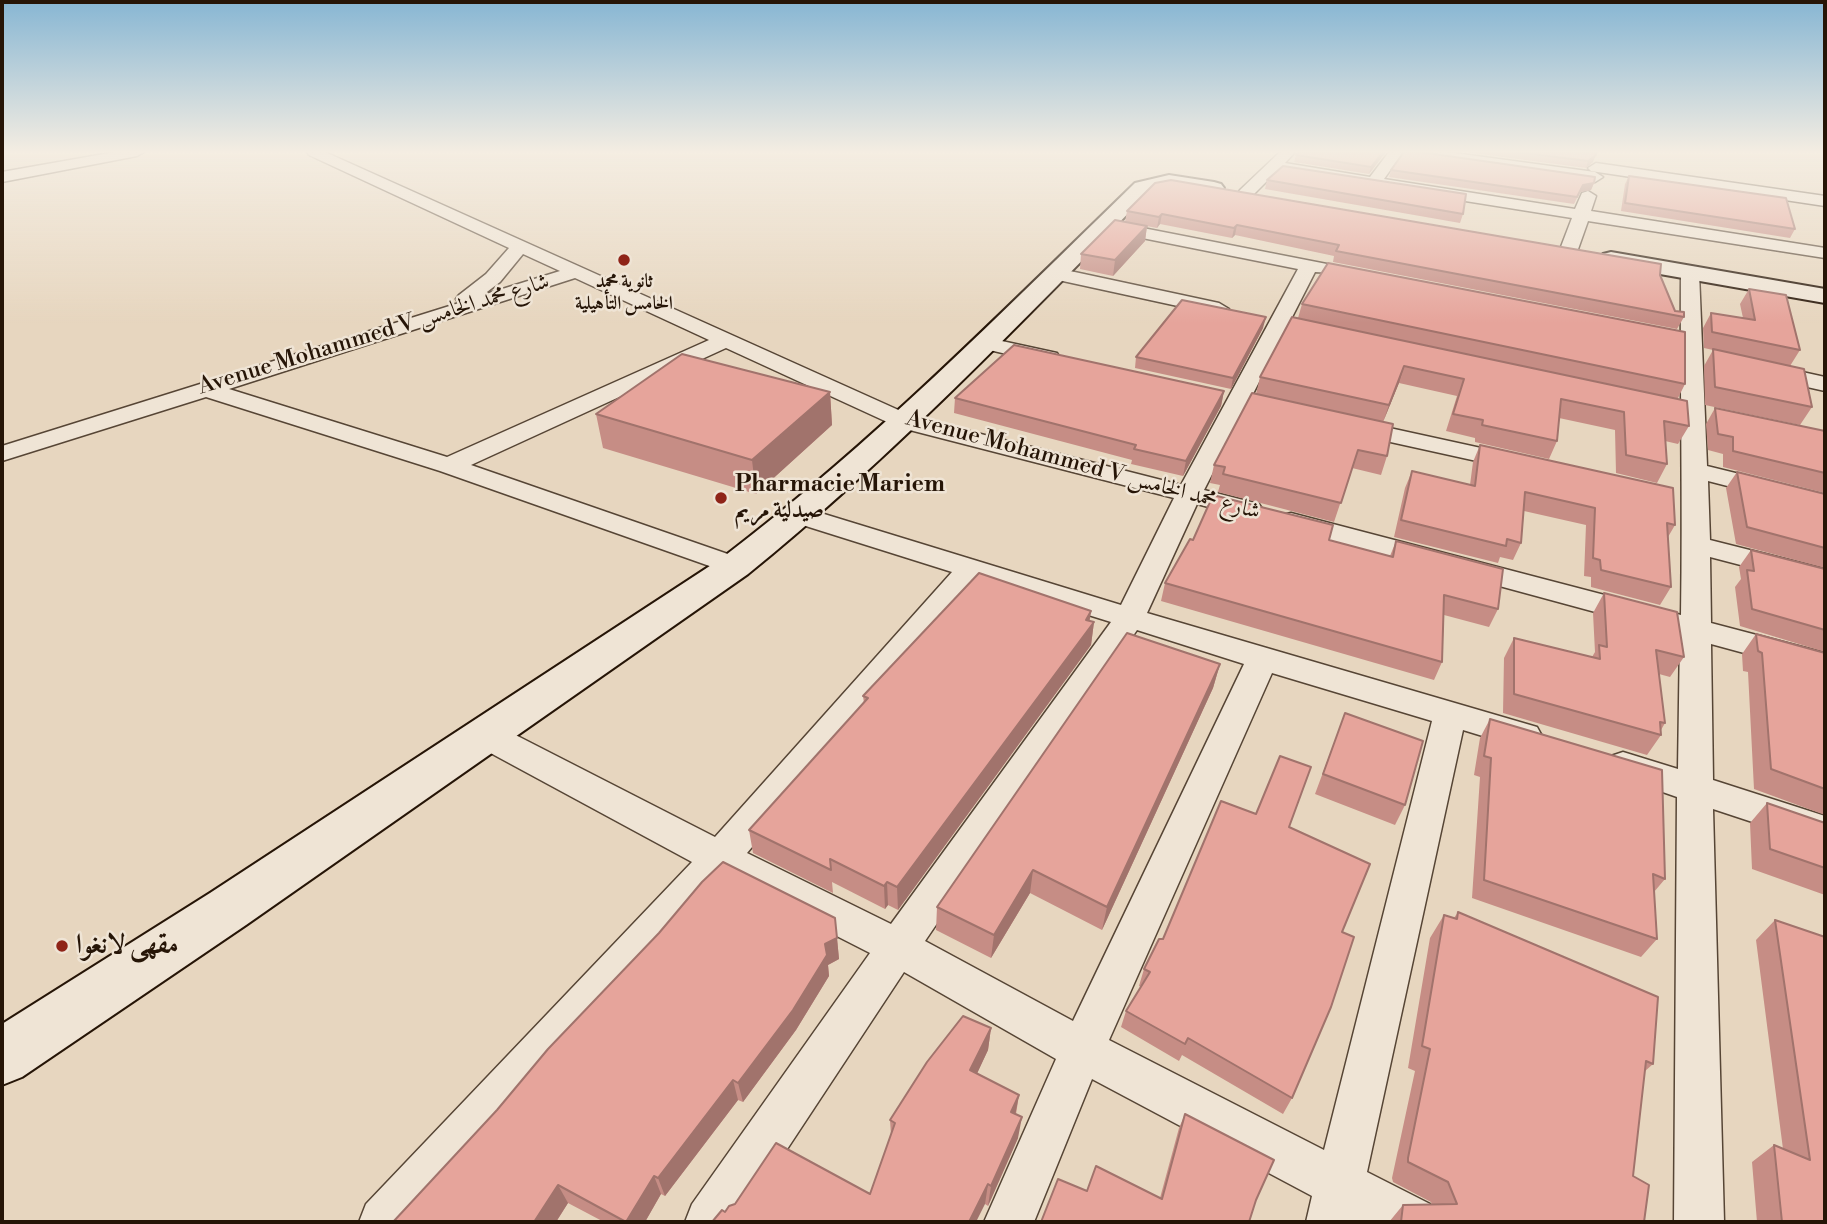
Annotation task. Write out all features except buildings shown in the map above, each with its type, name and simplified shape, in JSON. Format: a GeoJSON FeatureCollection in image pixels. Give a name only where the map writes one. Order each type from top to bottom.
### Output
{"type":"FeatureCollection","features":[{"type":"Feature","properties":{"kind":"street"},"geometry":{"type":"LineString","coordinates":[[439,209],[576,272]]}},
{"type":"Feature","properties":{"kind":"street"},"geometry":{"type":"LineString","coordinates":[[2,1057],[228,909],[735,566],[802,516],[988,344],[1119,209]]}},
{"type":"Feature","properties":{"kind":"street"},"geometry":{"type":"LineString","coordinates":[[1569,209],[1582,214],[1696,226],[1825,253]]}},
{"type":"Feature","properties":{"kind":"street"},"geometry":{"type":"LineString","coordinates":[[1584,209],[1555,249],[1825,296]]}},
{"type":"Feature","properties":{"kind":"street"},"geometry":{"type":"LineString","coordinates":[[1103,225],[1350,274]]}},
{"type":"Feature","properties":{"kind":"street"},"geometry":{"type":"LineString","coordinates":[[442,314],[493,278],[520,246]]}},
{"type":"Feature","properties":{"kind":"street"},"geometry":{"type":"LineString","coordinates":[[710,1222],[898,947],[1129,619],[1237,401],[1270,319],[1309,265]]}},
{"type":"Feature","properties":{"kind":"street","name":"Avenue Mohammed V شارع محمد الخامس"},"geometry":{"type":"LineString","coordinates":[[2,454],[576,272],[906,422],[1696,627],[1825,664]]}},
{"type":"Feature","properties":{"kind":"street"},"geometry":{"type":"LineString","coordinates":[[1690,273],[1694,348],[1687,489],[1694,544],[1696,627],[1699,1222]]}},
{"type":"Feature","properties":{"kind":"street"},"geometry":{"type":"LineString","coordinates":[[1056,274],[1270,319]]}},
{"type":"Feature","properties":{"kind":"street"},"geometry":{"type":"LineString","coordinates":[[449,466],[725,340]]}},
{"type":"Feature","properties":{"kind":"street"},"geometry":{"type":"LineString","coordinates":[[988,344],[1066,362]]}},
{"type":"Feature","properties":{"kind":"street"},"geometry":{"type":"LineString","coordinates":[[1744,366],[1825,384]]}},
{"type":"Feature","properties":{"kind":"street"},"geometry":{"type":"LineString","coordinates":[[205,389],[449,466],[735,566]]}},
{"type":"Feature","properties":{"kind":"street"},"geometry":{"type":"LineString","coordinates":[[1331,422],[1534,466]]}},
{"type":"Feature","properties":{"kind":"street"},"geometry":{"type":"LineString","coordinates":[[1687,489],[1825,503]]}},
{"type":"Feature","properties":{"kind":"street"},"geometry":{"type":"LineString","coordinates":[[802,516],[1129,619],[1553,744]]}},
{"type":"Feature","properties":{"kind":"street"},"geometry":{"type":"LineString","coordinates":[[1694,544],[1825,578]]}},
{"type":"Feature","properties":{"kind":"street"},"geometry":{"type":"LineString","coordinates":[[383,1222],[720,858],[971,569]]}},
{"type":"Feature","properties":{"kind":"street"},"geometry":{"type":"LineString","coordinates":[[1009,1222],[1082,1051],[1262,659]]}},
{"type":"Feature","properties":{"kind":"street"},"geometry":{"type":"LineString","coordinates":[[1336,1205],[1450,713]]}},
{"type":"Feature","properties":{"kind":"street"},"geometry":{"type":"LineString","coordinates":[[484,734],[720,858],[898,947],[1082,1051],[1336,1205],[1412,1222]]}},
{"type":"Feature","properties":{"kind":"street"},"geometry":{"type":"LineString","coordinates":[[1591,755],[1695,786],[1825,831]]}},
{"type":"Feature","properties":{"kind":"place","name":"ثانوية محمد الخامس التأهيلية"},"geometry":{"type":"Point","coordinates":[624,260]}},
{"type":"Feature","properties":{"kind":"place","name":"Pharmacie Mariem صيدلية مريم"},"geometry":{"type":"Point","coordinates":[721,498]}},
{"type":"Feature","properties":{"kind":"place","name":"مقهى لانغوا"},"geometry":{"type":"Point","coordinates":[62,946]}}]}
